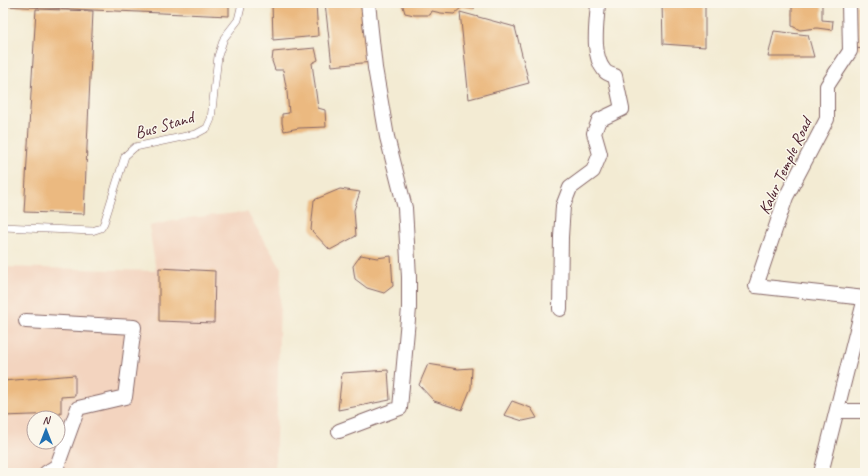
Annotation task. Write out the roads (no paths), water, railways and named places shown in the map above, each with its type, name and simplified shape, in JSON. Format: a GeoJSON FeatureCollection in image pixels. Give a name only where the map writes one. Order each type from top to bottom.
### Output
{"type":"FeatureCollection","features":[{"type":"Feature","properties":{"kind":"street"},"geometry":{"type":"LineString","coordinates":[[339,431],[400,408],[409,308],[409,277],[405,208],[387,137],[376,76],[368,3]]}},
{"type":"Feature","properties":{"kind":"street"},"geometry":{"type":"LineString","coordinates":[[560,308],[560,244],[563,206],[570,188],[592,171],[600,154],[594,133],[599,120],[622,109],[615,76],[605,71],[598,60],[596,41],[598,3]]}},
{"type":"Feature","properties":{"kind":"street","name":"Kalur Temple Road"},"geometry":{"type":"LineString","coordinates":[[821,473],[865,298],[756,286],[786,197],[827,119],[827,86],[850,51],[849,3]]}},
{"type":"Feature","properties":{"kind":"street"},"geometry":{"type":"LineString","coordinates":[[26,321],[134,328],[125,397],[78,408],[57,466],[46,473]]}},
{"type":"Feature","properties":{"kind":"street"},"geometry":{"type":"LineString","coordinates":[[837,411],[865,411]]}},
{"type":"Feature","properties":{"kind":"lane","name":"Bus Stand"},"geometry":{"type":"LineString","coordinates":[[3,227],[92,231],[101,228],[104,223],[125,156],[135,147],[196,134],[207,128],[211,119],[218,56],[224,38],[238,20],[242,3]]}}]}
